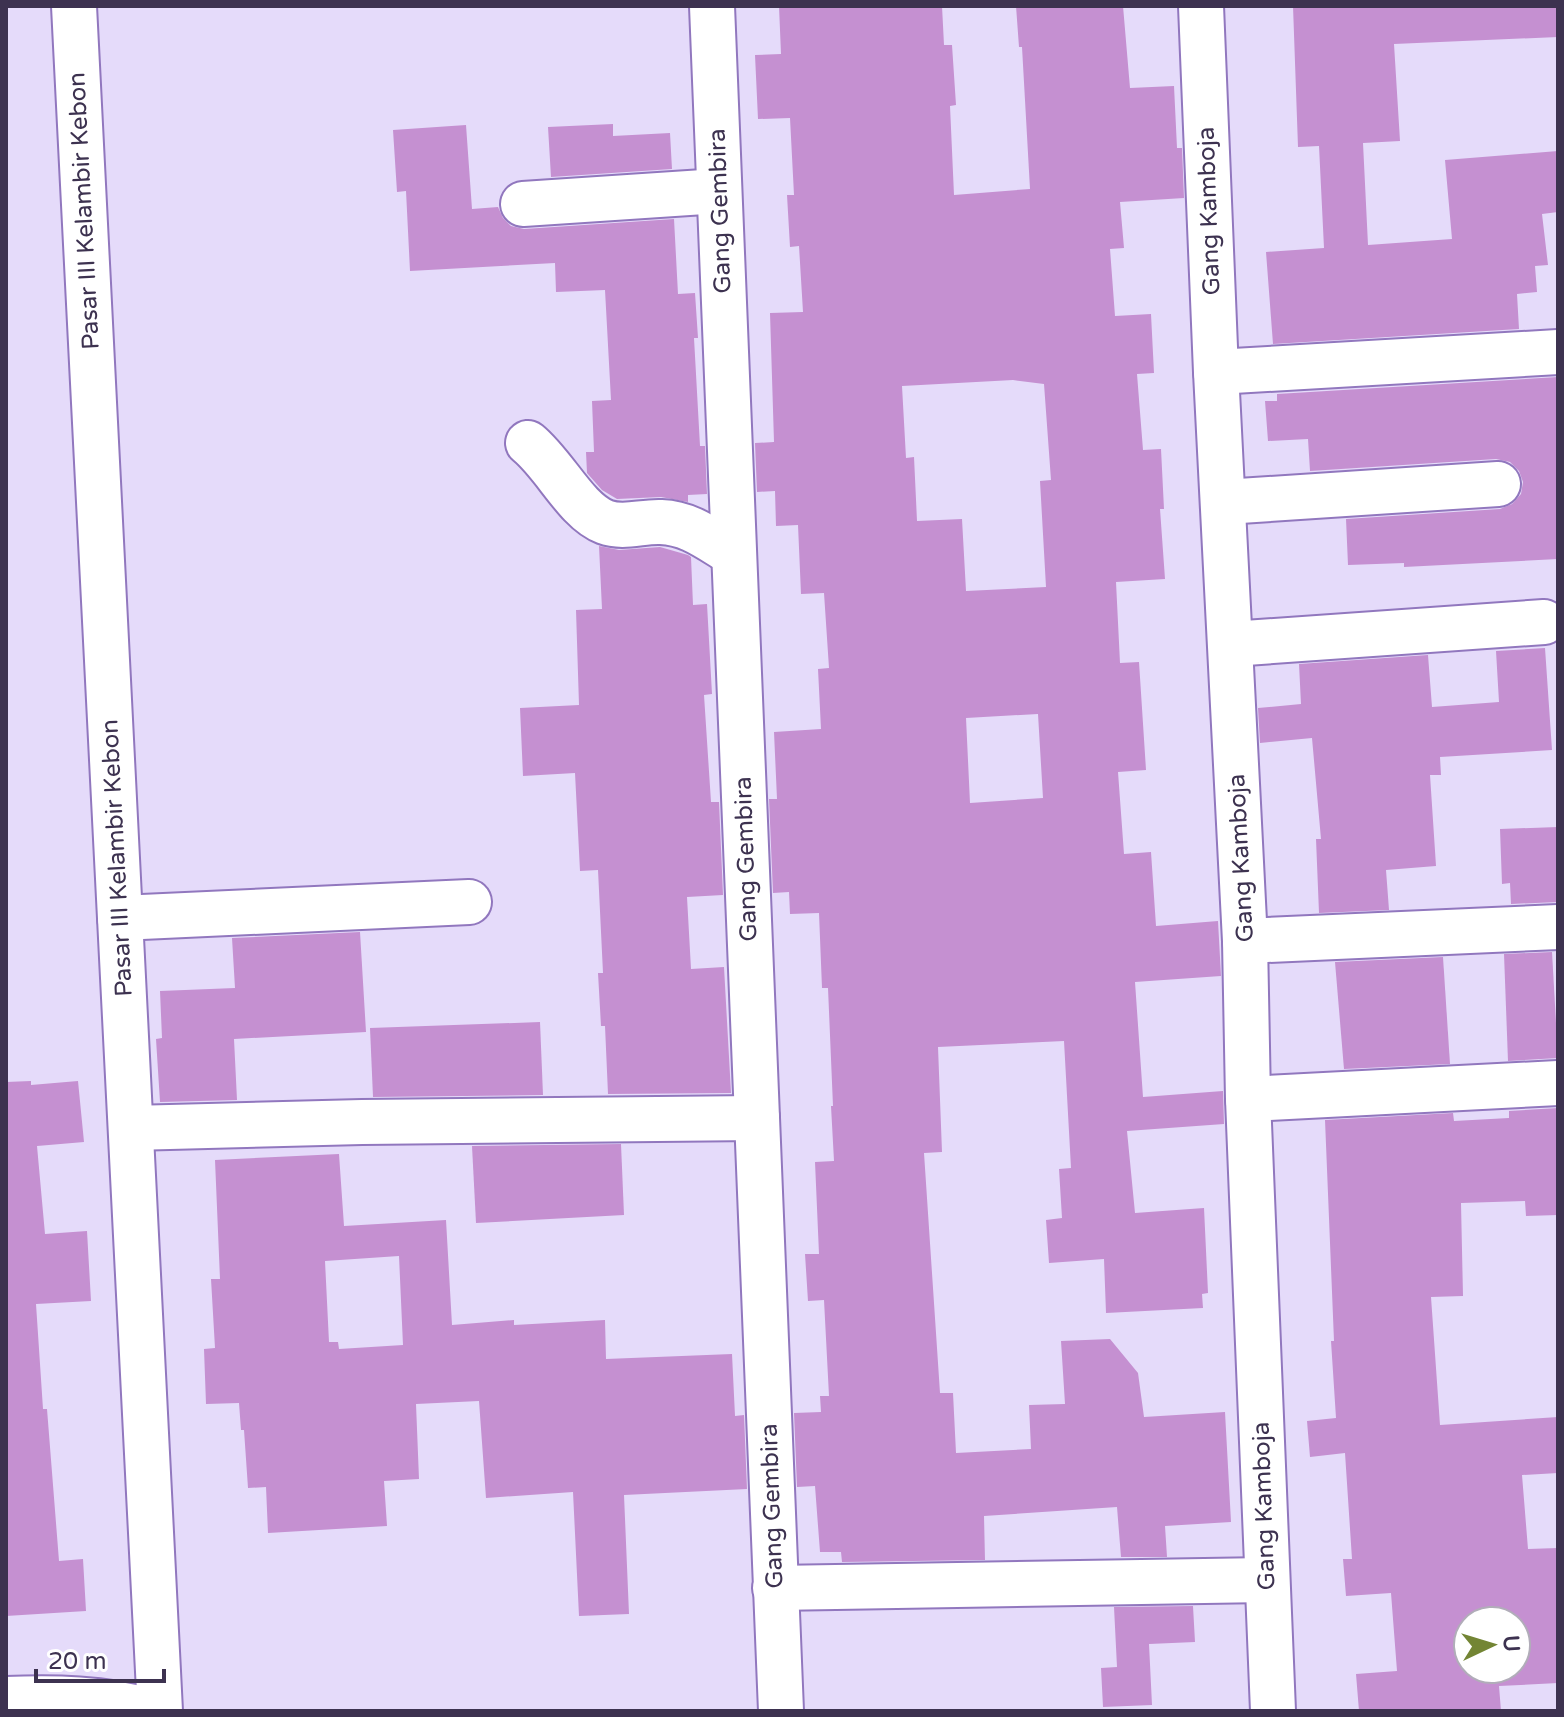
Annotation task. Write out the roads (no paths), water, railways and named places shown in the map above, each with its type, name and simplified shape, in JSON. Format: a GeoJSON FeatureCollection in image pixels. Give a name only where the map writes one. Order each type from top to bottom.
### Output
{"type":"FeatureCollection","features":[{"type":"Feature","properties":{"kind":"street","name":"Pasar III Kelambir Kebon"},"geometry":{"type":"LineString","coordinates":[[74,6],[160,1711]]}},
{"type":"Feature","properties":{"kind":"street","name":"Gang Gembira"},"geometry":{"type":"LineString","coordinates":[[712,6],[781,1711]]}},
{"type":"Feature","properties":{"kind":"street","name":"Gang Kamboja"},"geometry":{"type":"LineString","coordinates":[[1201,6],[1245,941],[1248,1099],[1273,1711]]}},
{"type":"Feature","properties":{"kind":"street"},"geometry":{"type":"LineString","coordinates":[[523,204],[719,191]]}},
{"type":"Feature","properties":{"kind":"street"},"geometry":{"type":"LineString","coordinates":[[1216,372],[1558,352]]}},
{"type":"Feature","properties":{"kind":"street"},"geometry":{"type":"LineString","coordinates":[[528,443],[554,468],[586,511],[603,522],[619,526],[659,522],[677,524],[694,529],[734,554]]}},
{"type":"Feature","properties":{"kind":"street"},"geometry":{"type":"LineString","coordinates":[[1224,502],[1498,484]]}},
{"type":"Feature","properties":{"kind":"street"},"geometry":{"type":"LineString","coordinates":[[1231,644],[1544,622]]}},
{"type":"Feature","properties":{"kind":"street"},"geometry":{"type":"LineString","coordinates":[[120,918],[469,902]]}},
{"type":"Feature","properties":{"kind":"street"},"geometry":{"type":"LineString","coordinates":[[1245,941],[1558,927]]}},
{"type":"Feature","properties":{"kind":"street"},"geometry":{"type":"LineString","coordinates":[[1248,1099],[1558,1083]]}},
{"type":"Feature","properties":{"kind":"street"},"geometry":{"type":"LineString","coordinates":[[131,1128],[757,1118]]}},
{"type":"Feature","properties":{"kind":"street"},"geometry":{"type":"LineString","coordinates":[[775,1588],[1267,1580]]}},
{"type":"Feature","properties":{"kind":"street"},"geometry":{"type":"LineString","coordinates":[[6,1699],[83,1699],[118,1702],[151,1711]]}}]}
